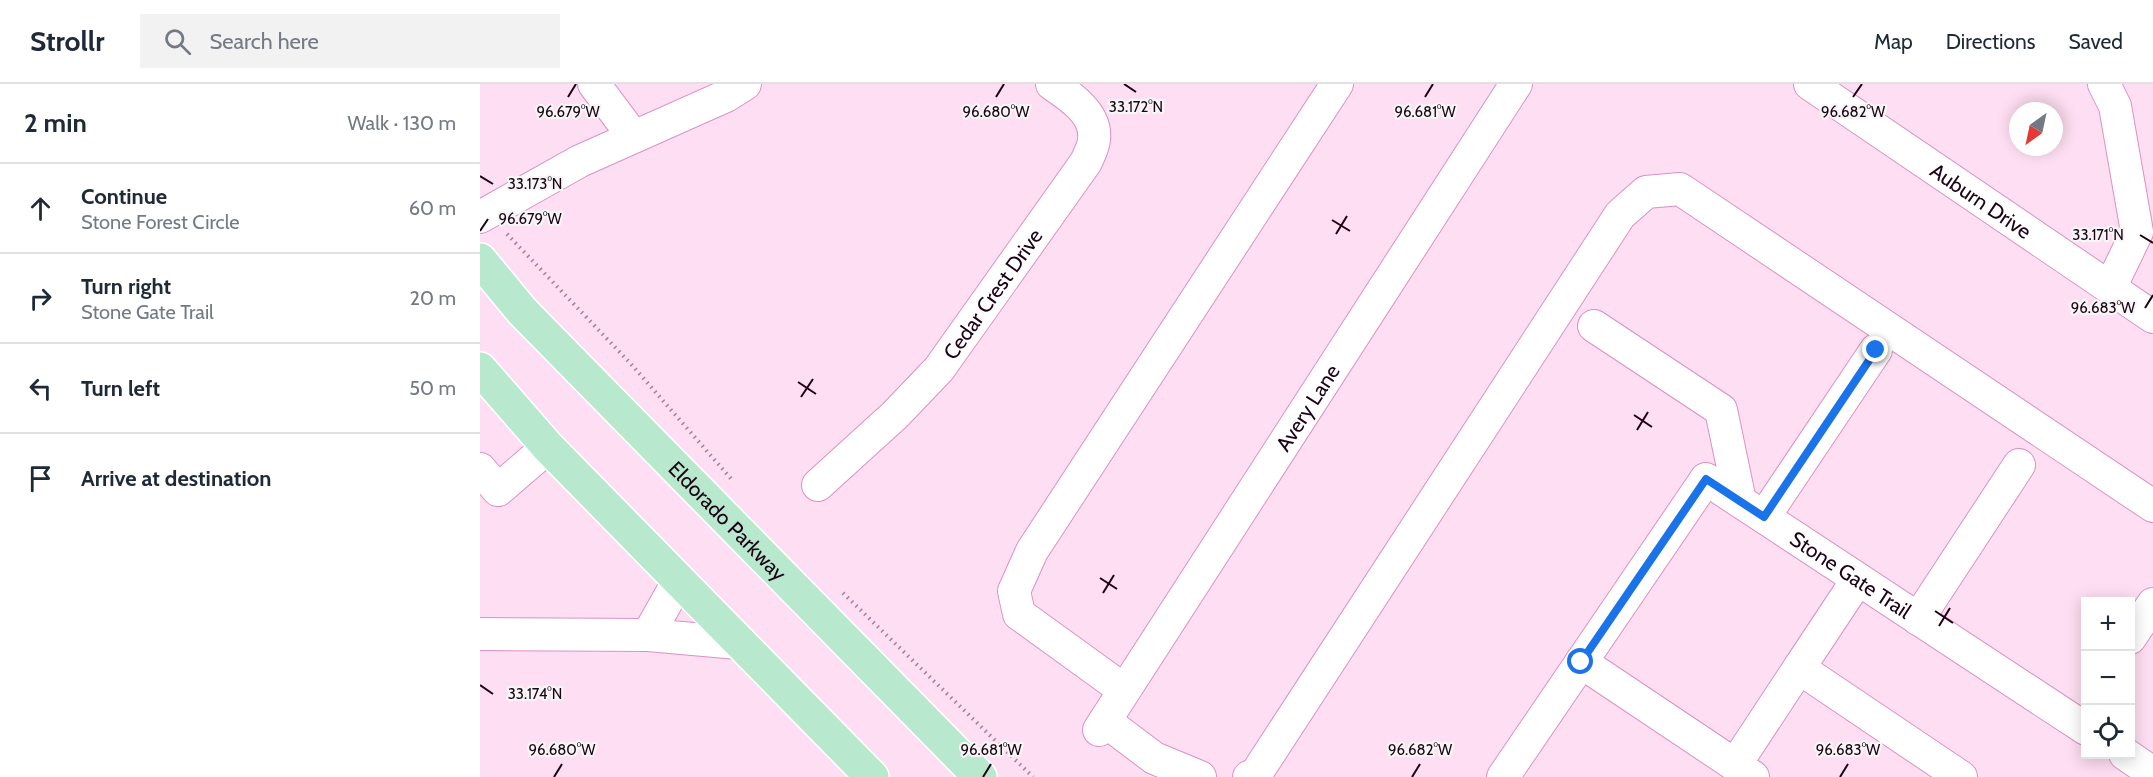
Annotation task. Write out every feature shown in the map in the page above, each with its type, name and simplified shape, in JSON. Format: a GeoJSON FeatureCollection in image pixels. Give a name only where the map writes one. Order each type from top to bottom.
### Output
{"type":"FeatureCollection","features":[{"type":"Feature","properties":{"kind":"main road","name":"Eldorado Parkway"},"geometry":{"type":"LineString","coordinates":[[480,260],[522,311],[972,774]]}},
{"type":"Feature","properties":{"kind":"main road"},"geometry":{"type":"LineString","coordinates":[[480,369],[548,447],[872,777]]}},
{"type":"Feature","properties":{"kind":"street"},"geometry":{"type":"LineString","coordinates":[[594,84],[633,136]]}},
{"type":"Feature","properties":{"kind":"street"},"geometry":{"type":"LineString","coordinates":[[485,214],[580,161],[717,100],[745,84]]}},
{"type":"Feature","properties":{"kind":"street","name":"Cedar Crest Drive"},"geometry":{"type":"LineString","coordinates":[[818,485],[895,415],[939,369],[1086,162],[1094,139],[1092,123],[1083,109],[1052,84]]}},
{"type":"Feature","properties":{"kind":"street"},"geometry":{"type":"LineString","coordinates":[[1124,690],[1019,614],[1014,591],[1032,551],[1336,84]]}},
{"type":"Feature","properties":{"kind":"street","name":"Avery Lane"},"geometry":{"type":"LineString","coordinates":[[1200,777],[1155,758],[1102,725],[1516,84]]}},
{"type":"Feature","properties":{"kind":"street","name":"Auburn Drive"},"geometry":{"type":"LineString","coordinates":[[1810,84],[2153,317]]}},
{"type":"Feature","properties":{"kind":"street"},"geometry":{"type":"LineString","coordinates":[[2104,84],[2115,106],[2137,232],[2110,288]]}},
{"type":"Feature","properties":{"kind":"street"},"geometry":{"type":"LineString","coordinates":[[1249,777],[1256,774],[1620,216],[1646,192],[1680,189],[2153,506]]}},
{"type":"Feature","properties":{"kind":"street"},"geometry":{"type":"LineString","coordinates":[[1594,326],[1721,410],[1752,509]]}},
{"type":"Feature","properties":{"kind":"street"},"geometry":{"type":"LineString","coordinates":[[1752,509],[1876,350]]}},
{"type":"Feature","properties":{"kind":"street"},"geometry":{"type":"LineString","coordinates":[[480,469],[498,490],[548,447]]}},
{"type":"Feature","properties":{"kind":"street"},"geometry":{"type":"LineString","coordinates":[[1918,619],[2019,465]]}},
{"type":"Feature","properties":{"kind":"street","name":"Stone Gate Trail"},"geometry":{"type":"LineString","coordinates":[[1581,662],[1706,479],[1918,619],[2081,718]]}},
{"type":"Feature","properties":{"kind":"street"},"geometry":{"type":"LineString","coordinates":[[1503,777],[1581,662],[1744,771],[1799,668],[1858,579]]}},
{"type":"Feature","properties":{"kind":"street"},"geometry":{"type":"LineString","coordinates":[[648,635],[679,580]]}},
{"type":"Feature","properties":{"kind":"street"},"geometry":{"type":"LineString","coordinates":[[2135,631],[2153,604]]}},
{"type":"Feature","properties":{"kind":"street"},"geometry":{"type":"LineString","coordinates":[[480,634],[648,635],[738,643]]}},
{"type":"Feature","properties":{"kind":"street"},"geometry":{"type":"LineString","coordinates":[[1799,668],[1961,777]]}},
{"type":"Feature","properties":{"kind":"street"},"geometry":{"type":"LineString","coordinates":[[2132,759],[2153,773]]}},
{"type":"Feature","properties":{"kind":"path"},"geometry":{"type":"LineString","coordinates":[[485,214],[631,364],[739,487]]}},
{"type":"Feature","properties":{"kind":"path"},"geometry":{"type":"LineString","coordinates":[[841,591],[865,611],[1033,777]]}},
{"type":"Feature","properties":{"kind":"route"},"geometry":{"type":"LineString","coordinates":[[1581,662],[1706,479],[1764,517],[1876,350]]}}]}
